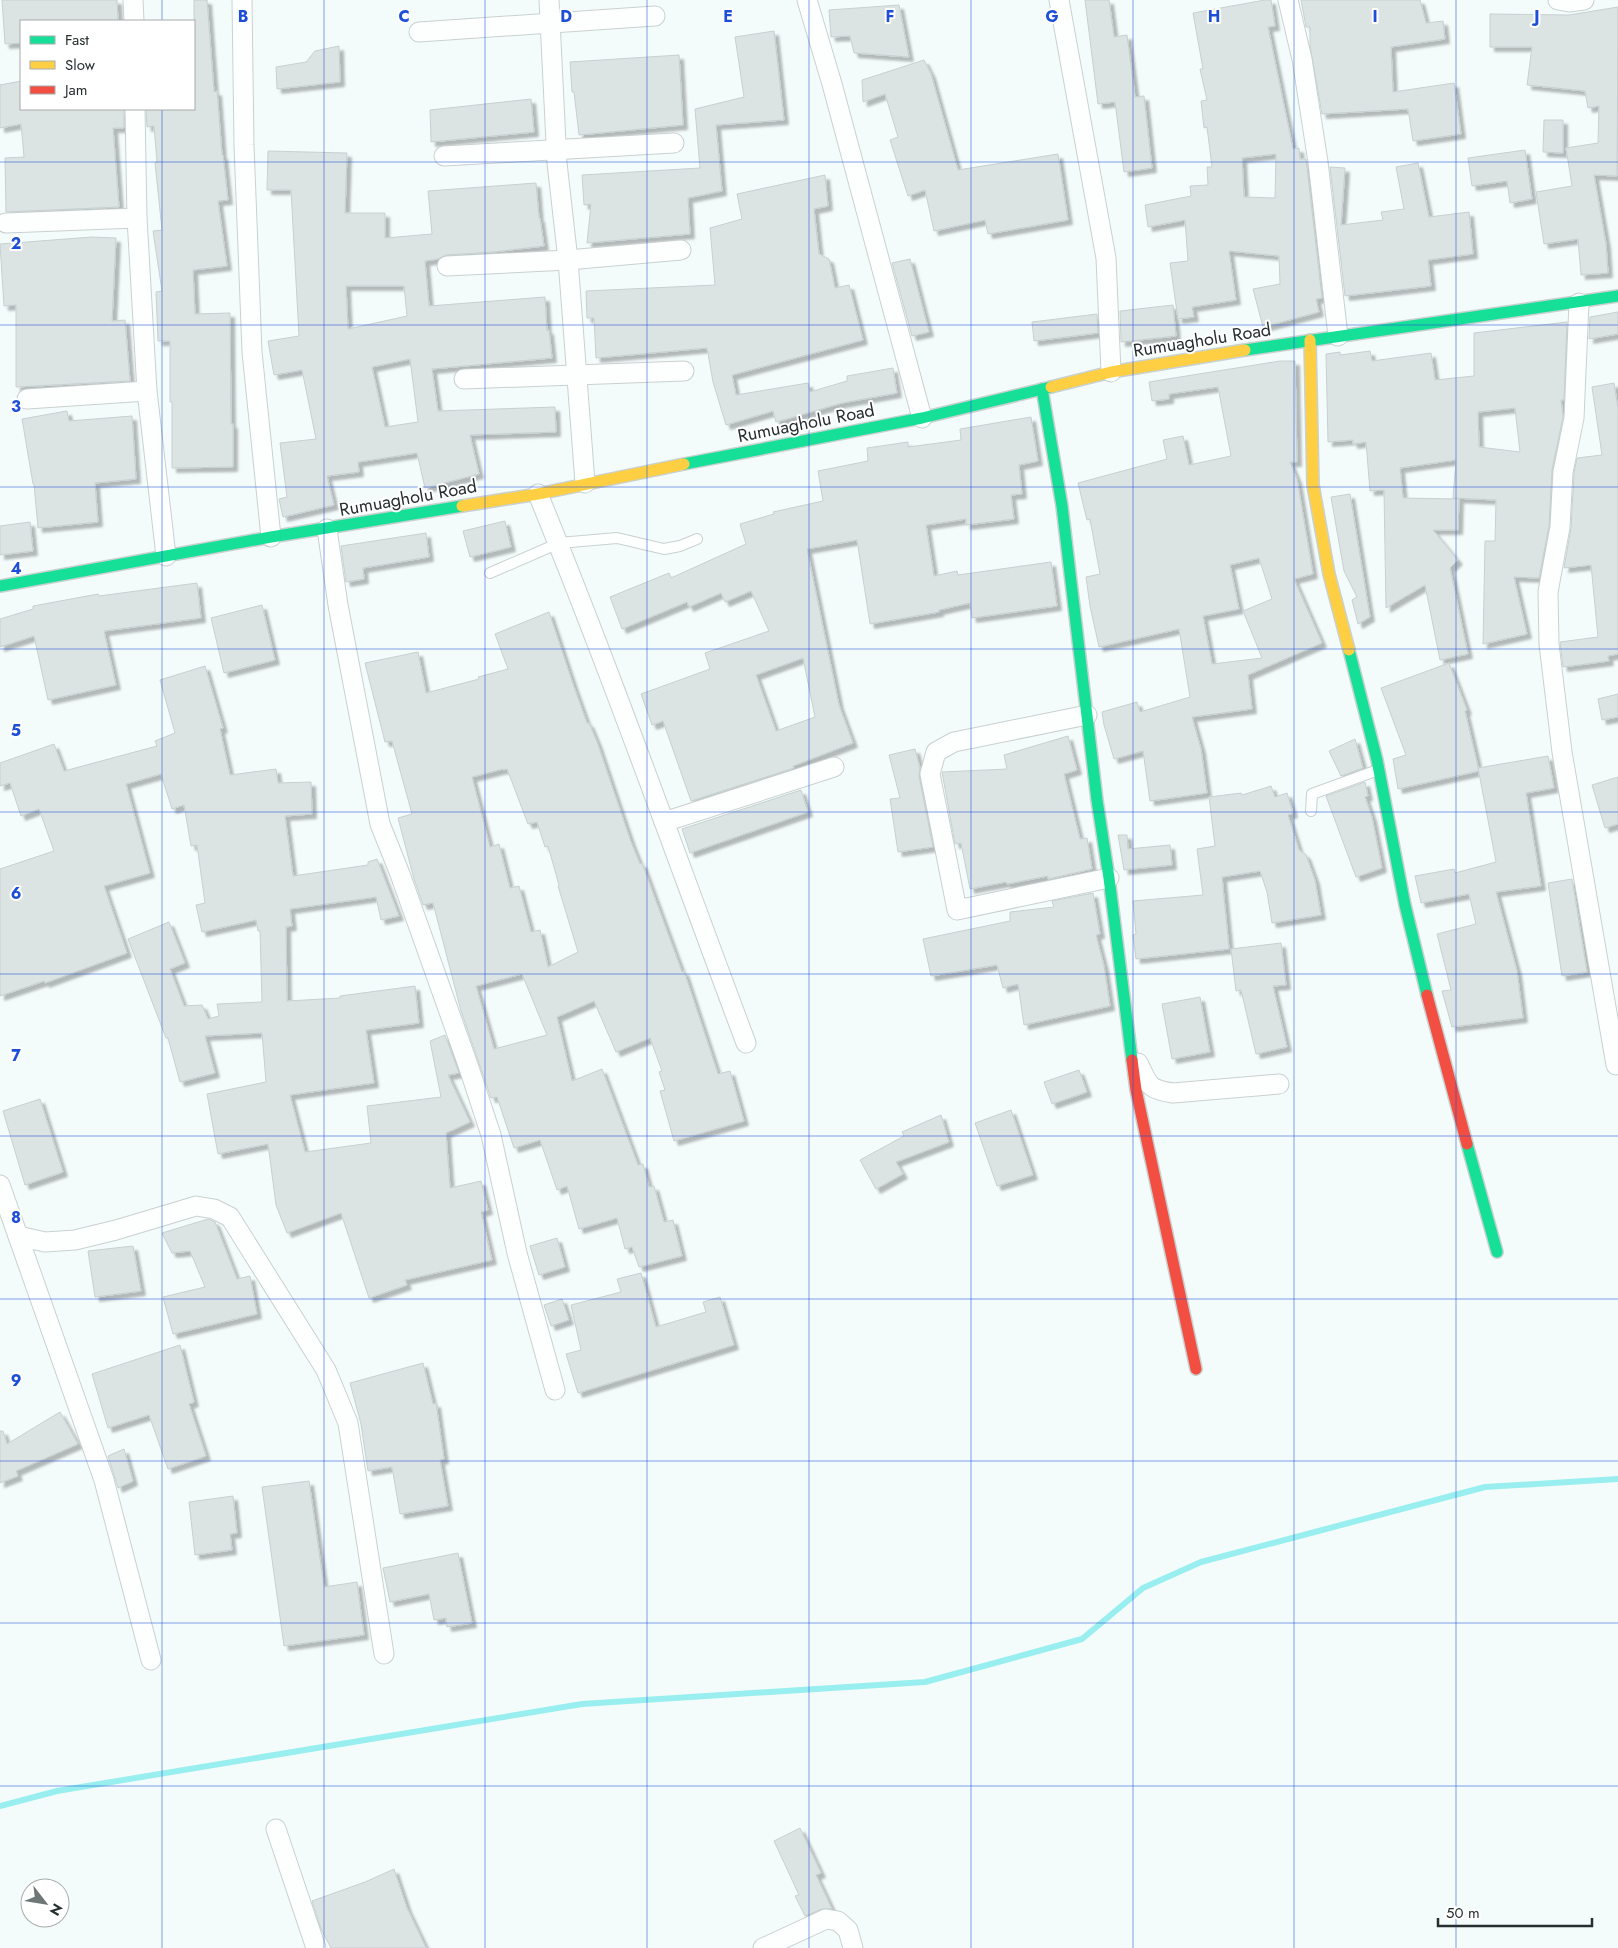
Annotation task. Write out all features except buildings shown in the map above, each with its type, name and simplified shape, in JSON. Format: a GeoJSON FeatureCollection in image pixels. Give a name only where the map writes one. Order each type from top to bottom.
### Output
{"type":"FeatureCollection","features":[{"type":"Feature","properties":{"kind":"street"},"geometry":{"type":"LineString","coordinates":[[133,0],[134,20]]}},
{"type":"Feature","properties":{"kind":"street"},"geometry":{"type":"LineString","coordinates":[[242,0],[244,145],[252,352],[271,537]]}},
{"type":"Feature","properties":{"kind":"street"},"geometry":{"type":"LineString","coordinates":[[549,0],[556,149],[568,260],[585,483]]}},
{"type":"Feature","properties":{"kind":"street"},"geometry":{"type":"LineString","coordinates":[[806,0],[832,84],[922,418]]}},
{"type":"Feature","properties":{"kind":"street"},"geometry":{"type":"LineString","coordinates":[[1059,0],[1106,258],[1111,372]]}},
{"type":"Feature","properties":{"kind":"street"},"geometry":{"type":"LineString","coordinates":[[1288,0],[1302,59],[1317,153],[1338,336]]}},
{"type":"Feature","properties":{"kind":"street"},"geometry":{"type":"LineString","coordinates":[[1558,0],[1569,2],[1584,0]]}},
{"type":"Feature","properties":{"kind":"street"},"geometry":{"type":"LineString","coordinates":[[419,32],[655,16]]}},
{"type":"Feature","properties":{"kind":"street"},"geometry":{"type":"LineString","coordinates":[[135,110],[137,218],[147,391],[166,556]]}},
{"type":"Feature","properties":{"kind":"street"},"geometry":{"type":"LineString","coordinates":[[444,156],[674,143]]}},
{"type":"Feature","properties":{"kind":"street"},"geometry":{"type":"LineString","coordinates":[[6,223],[137,218]]}},
{"type":"Feature","properties":{"kind":"street"},"geometry":{"type":"LineString","coordinates":[[447,266],[568,260],[680,250]]}},
{"type":"Feature","properties":{"kind":"street","name":"Rumuagholu Road"},"geometry":{"type":"LineString","coordinates":[[0,586],[271,537],[538,494],[585,483],[922,418],[1111,372],[1310,340],[1618,296]]}},
{"type":"Feature","properties":{"kind":"street"},"geometry":{"type":"LineString","coordinates":[[1579,303],[1574,418],[1562,472],[1560,527],[1548,592],[1549,644],[1562,752],[1616,1066]]}},
{"type":"Feature","properties":{"kind":"street"},"geometry":{"type":"LineString","coordinates":[[1310,340],[1313,485],[1328,574],[1379,770],[1404,904],[1497,1252]]}},
{"type":"Feature","properties":{"kind":"street"},"geometry":{"type":"LineString","coordinates":[[464,379],[684,370]]}},
{"type":"Feature","properties":{"kind":"street"},"geometry":{"type":"LineString","coordinates":[[1042,389],[1062,506],[1136,1090],[1196,1369]]}},
{"type":"Feature","properties":{"kind":"street"},"geometry":{"type":"LineString","coordinates":[[27,398],[147,391]]}},
{"type":"Feature","properties":{"kind":"street"},"geometry":{"type":"LineString","coordinates":[[538,494],[637,746],[746,1043]]}},
{"type":"Feature","properties":{"kind":"street"},"geometry":{"type":"LineString","coordinates":[[327,529],[338,605],[380,824],[420,928],[491,1135],[517,1253],[555,1390]]}},
{"type":"Feature","properties":{"kind":"street"},"geometry":{"type":"LineString","coordinates":[[1087,715],[954,742],[936,752],[930,774],[957,910],[1109,878]]}},
{"type":"Feature","properties":{"kind":"street"},"geometry":{"type":"LineString","coordinates":[[664,822],[834,767]]}},
{"type":"Feature","properties":{"kind":"street"},"geometry":{"type":"LineString","coordinates":[[1131,1051],[1150,1086],[1157,1090],[1173,1092],[1280,1084]]}},
{"type":"Feature","properties":{"kind":"street"},"geometry":{"type":"LineString","coordinates":[[0,1185],[104,1480],[152,1660]]}},
{"type":"Feature","properties":{"kind":"street"},"geometry":{"type":"LineString","coordinates":[[18,1236],[45,1242],[75,1240],[196,1206],[214,1209],[230,1217],[326,1370],[348,1423],[384,1654]]}},
{"type":"Feature","properties":{"kind":"street"},"geometry":{"type":"LineString","coordinates":[[276,1829],[316,1948]]}},
{"type":"Feature","properties":{"kind":"street"},"geometry":{"type":"LineString","coordinates":[[763,1948],[826,1919],[838,1921],[848,1930],[853,1948]]}},
{"type":"Feature","properties":{"kind":"lane"},"geometry":{"type":"LineString","coordinates":[[490,573],[558,543],[617,538],[664,549],[680,546],[697,539]]}},
{"type":"Feature","properties":{"kind":"lane"},"geometry":{"type":"LineString","coordinates":[[1311,811],[1312,794],[1379,770]]}},
{"type":"Feature","properties":{"kind":"waterway"},"geometry":{"type":"LineString","coordinates":[[0,1806],[57,1791],[582,1704],[925,1682],[1082,1639],[1143,1588],[1201,1562],[1485,1487],[1618,1479]]}},
{"type":"Feature","properties":{"kind":"traffic: fast"},"geometry":{"type":"LineString","coordinates":[[1245,350],[1618,296]]}},
{"type":"Feature","properties":{"kind":"traffic: fast"},"geometry":{"type":"LineString","coordinates":[[684,464],[922,418],[1051,387]]}},
{"type":"Feature","properties":{"kind":"traffic: fast"},"geometry":{"type":"LineString","coordinates":[[1042,389],[1062,506],[1097,800],[1132,1060]]}},
{"type":"Feature","properties":{"kind":"traffic: fast"},"geometry":{"type":"LineString","coordinates":[[0,586],[271,537],[462,506]]}},
{"type":"Feature","properties":{"kind":"traffic: fast"},"geometry":{"type":"LineString","coordinates":[[1349,650],[1377,760],[1405,905],[1427,995]]}},
{"type":"Feature","properties":{"kind":"traffic: fast"},"geometry":{"type":"LineString","coordinates":[[1467,1144],[1497,1252]]}},
{"type":"Feature","properties":{"kind":"traffic: slow"},"geometry":{"type":"LineString","coordinates":[[1310,340],[1313,485],[1329,574],[1349,650]]}},
{"type":"Feature","properties":{"kind":"traffic: slow"},"geometry":{"type":"LineString","coordinates":[[1051,387],[1111,372],[1245,350]]}},
{"type":"Feature","properties":{"kind":"traffic: slow"},"geometry":{"type":"LineString","coordinates":[[462,506],[538,494],[684,464]]}},
{"type":"Feature","properties":{"kind":"traffic: jam"},"geometry":{"type":"LineString","coordinates":[[1427,995],[1467,1144]]}},
{"type":"Feature","properties":{"kind":"traffic: jam"},"geometry":{"type":"LineString","coordinates":[[1132,1060],[1136,1090],[1196,1369]]}}]}
